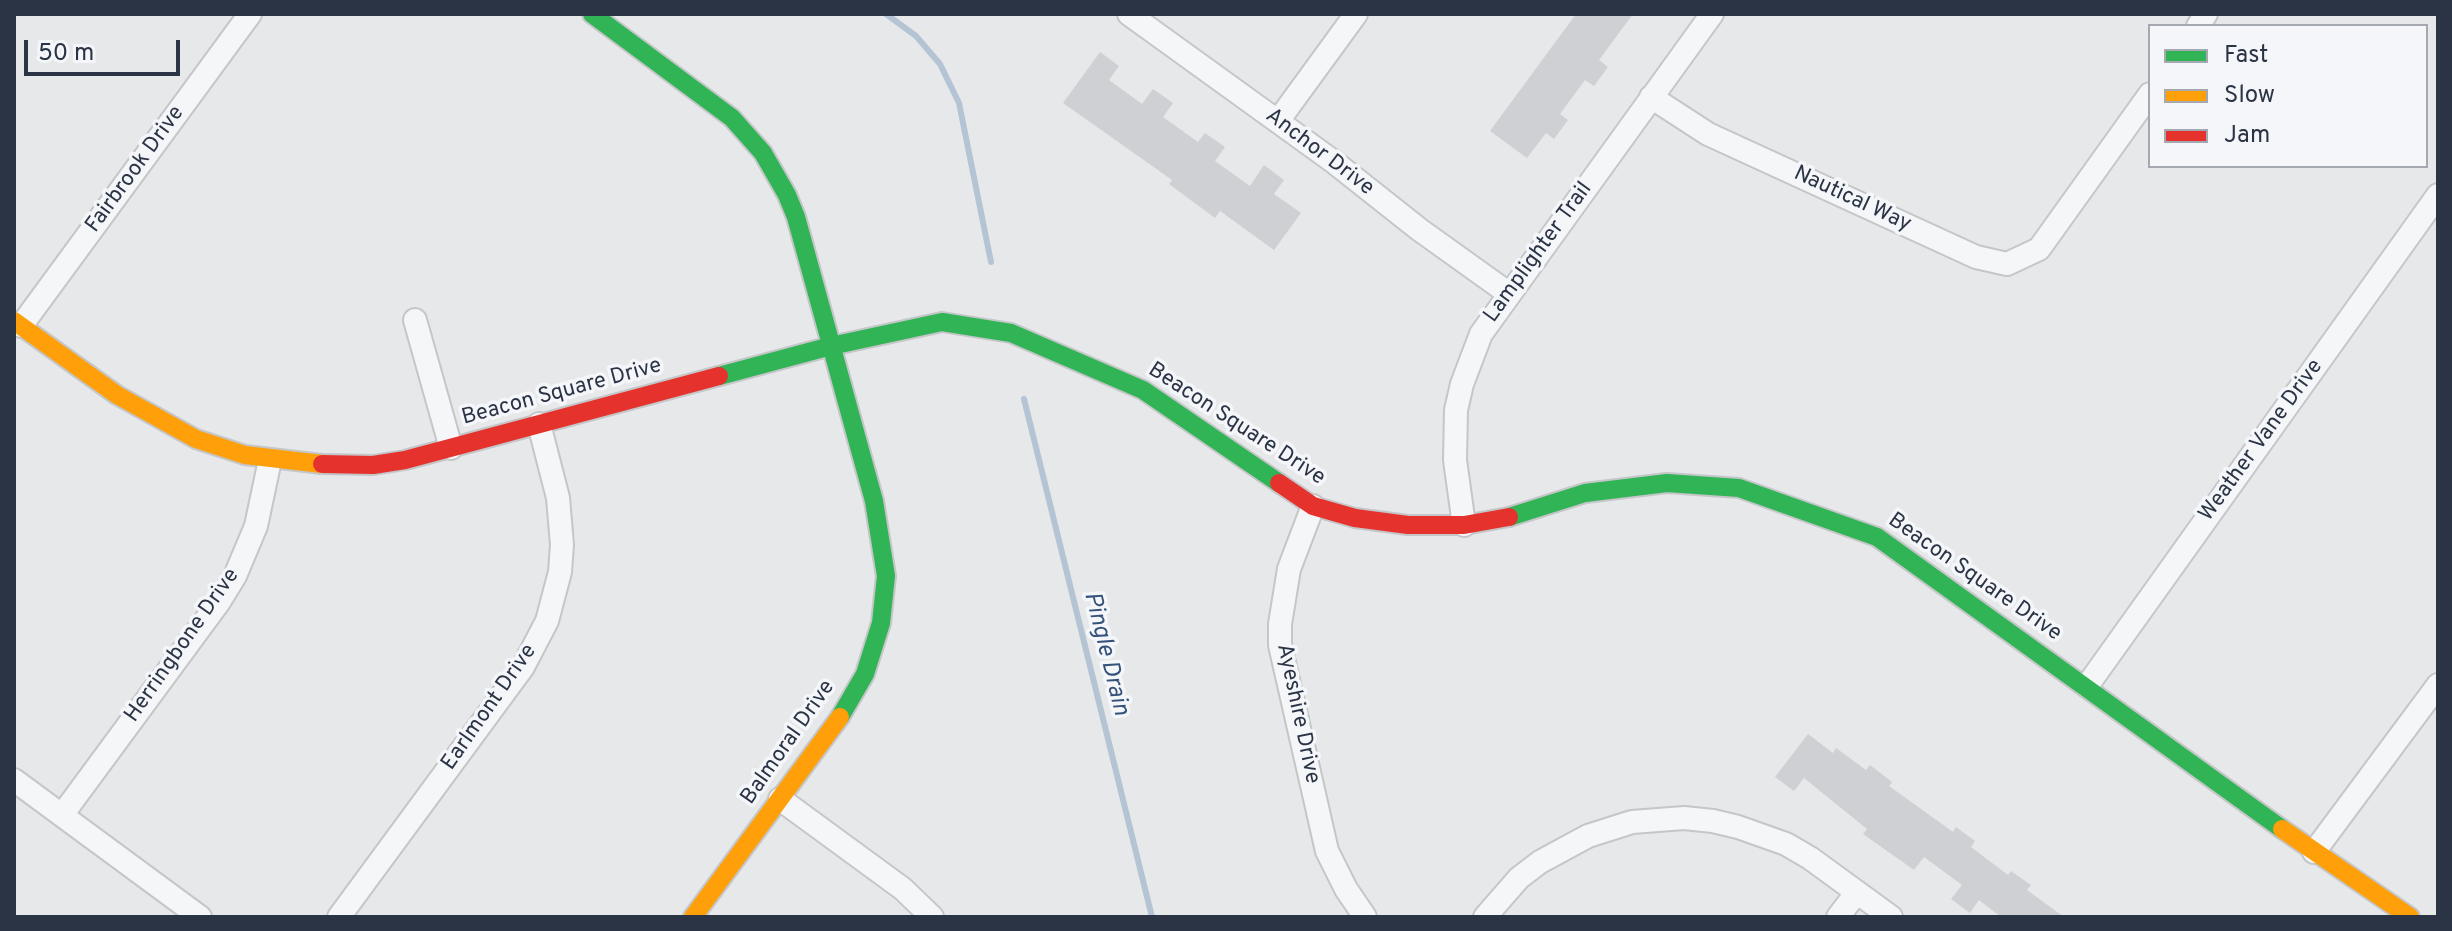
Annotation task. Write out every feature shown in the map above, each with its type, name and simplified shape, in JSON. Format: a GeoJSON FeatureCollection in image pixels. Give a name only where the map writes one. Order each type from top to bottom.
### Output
{"type":"FeatureCollection","features":[{"type":"Feature","properties":{"kind":"street","name":"Fairbrook Drive"},"geometry":{"type":"LineString","coordinates":[[18,324],[250,14]]}},
{"type":"Feature","properties":{"kind":"street","name":"Balmoral Drive"},"geometry":{"type":"LineString","coordinates":[[592,14],[712,101],[763,153],[787,195],[796,217],[874,501],[884,554],[884,599],[878,636],[865,674],[838,721],[693,917]]}},
{"type":"Feature","properties":{"kind":"street","name":"Anchor Drive"},"geometry":{"type":"LineString","coordinates":[[1129,14],[1508,293]]}},
{"type":"Feature","properties":{"kind":"street"},"geometry":{"type":"LineString","coordinates":[[1278,121],[1356,14]]}},
{"type":"Feature","properties":{"kind":"street","name":"Lamplighter Trail"},"geometry":{"type":"LineString","coordinates":[[1464,525],[1455,460],[1456,410],[1470,358],[1481,334],[1712,14]]}},
{"type":"Feature","properties":{"kind":"street","name":"Nautical Way"},"geometry":{"type":"LineString","coordinates":[[1651,97],[1708,134],[1976,257],[2007,264],[2039,249],[2148,97]]}},
{"type":"Feature","properties":{"kind":"street","name":"Weather Vane Drive"},"geometry":{"type":"LineString","coordinates":[[2087,686],[2438,195]]}},
{"type":"Feature","properties":{"kind":"street"},"geometry":{"type":"LineString","coordinates":[[415,320],[451,448]]}},
{"type":"Feature","properties":{"kind":"street","name":"Beacon Square Drive"},"geometry":{"type":"LineString","coordinates":[[18,324],[117,395],[170,425],[222,448],[270,460],[338,466],[405,460],[831,346],[942,322],[1011,333],[1094,367],[1143,390],[1313,506],[1378,522],[1435,527],[1464,525],[1514,516],[1585,493],[1667,483],[1739,488],[1877,537],[2314,852],[2410,917]]}},
{"type":"Feature","properties":{"kind":"street","name":"Earlmont Drive"},"geometry":{"type":"LineString","coordinates":[[339,917],[523,667],[547,621],[560,572],[562,533],[558,498],[539,424]]}},
{"type":"Feature","properties":{"kind":"street","name":"Herringbone Drive"},"geometry":{"type":"LineString","coordinates":[[62,815],[235,576],[256,526],[270,460]]}},
{"type":"Feature","properties":{"kind":"street","name":"Ayeshire Drive"},"geometry":{"type":"LineString","coordinates":[[1313,506],[1289,569],[1281,613],[1280,645],[1327,851],[1346,889],[1365,917]]}},
{"type":"Feature","properties":{"kind":"street"},"geometry":{"type":"LineString","coordinates":[[2314,852],[2438,685]]}},
{"type":"Feature","properties":{"kind":"street"},"geometry":{"type":"LineString","coordinates":[[14,780],[200,917]]}},
{"type":"Feature","properties":{"kind":"street"},"geometry":{"type":"LineString","coordinates":[[780,799],[903,889],[932,917]]}},
{"type":"Feature","properties":{"kind":"street"},"geometry":{"type":"LineString","coordinates":[[1485,917],[1519,878],[1563,848],[1613,827],[1657,819],[1713,821],[1774,838],[1810,858],[1891,917]]}},
{"type":"Feature","properties":{"kind":"street"},"geometry":{"type":"LineString","coordinates":[[1838,917],[1857,892]]}},
{"type":"Feature","properties":{"kind":"building"},"geometry":{"type":"Polygon","coordinates":[[[1576,14],[1633,14],[1599,60],[1608,67],[1594,86],[1585,80],[1560,114],[1568,120],[1554,139],[1546,133],[1527,158],[1490,131],[1576,14]]]}},
{"type":"Feature","properties":{"kind":"building"},"geometry":{"type":"Polygon","coordinates":[[[1100,52],[1119,66],[1109,80],[1142,104],[1153,89],[1173,103],[1163,117],[1198,142],[1205,133],[1225,147],[1215,161],[1250,186],[1264,165],[1284,180],[1274,194],[1301,213],[1274,250],[1220,211],[1215,218],[1169,184],[1172,180],[1063,103],[1100,52]]]}},
{"type":"Feature","properties":{"kind":"building"},"geometry":{"type":"Polygon","coordinates":[[[1808,734],[1833,753],[1836,748],[1866,770],[1870,765],[1892,782],[1889,786],[1953,832],[1956,827],[1975,841],[1971,847],[2008,875],[2011,871],[2031,885],[2027,890],[2064,917],[2001,917],[1979,900],[1970,913],[1951,899],[1962,885],[1924,857],[1914,870],[1863,834],[1867,829],[1804,778],[1794,791],[1775,777],[1808,734]]]}},
{"type":"Feature","properties":{"kind":"waterway","name":"Pingle Drain"},"geometry":{"type":"LineString","coordinates":[[886,14],[916,36],[940,64],[959,103],[991,262]]}},
{"type":"Feature","properties":{"kind":"waterway","name":"Pingle Drain"},"geometry":{"type":"LineString","coordinates":[[1024,399],[1152,917]]}},
{"type":"Feature","properties":{"kind":"traffic: fast"},"geometry":{"type":"LineString","coordinates":[[592,14],[732,118],[763,153],[796,217],[874,501],[886,576],[881,623],[865,674],[840,717]]}},
{"type":"Feature","properties":{"kind":"traffic: fast"},"geometry":{"type":"LineString","coordinates":[[719,376],[831,346],[942,322],[1011,333],[1143,390],[1279,483]]}},
{"type":"Feature","properties":{"kind":"traffic: fast"},"geometry":{"type":"LineString","coordinates":[[1509,517],[1585,493],[1667,483],[1739,488],[1877,537],[2282,829]]}},
{"type":"Feature","properties":{"kind":"traffic: slow"},"geometry":{"type":"LineString","coordinates":[[14,321],[117,395],[196,439],[245,455],[322,464]]}},
{"type":"Feature","properties":{"kind":"traffic: slow"},"geometry":{"type":"LineString","coordinates":[[693,917],[840,717]]}},
{"type":"Feature","properties":{"kind":"traffic: slow"},"geometry":{"type":"LineString","coordinates":[[2282,829],[2410,917]]}},
{"type":"Feature","properties":{"kind":"traffic: jam"},"geometry":{"type":"LineString","coordinates":[[322,464],[373,465],[405,460],[719,376]]}},
{"type":"Feature","properties":{"kind":"traffic: jam"},"geometry":{"type":"LineString","coordinates":[[1279,483],[1313,506],[1355,518],[1408,525],[1464,525],[1509,517]]}}]}
